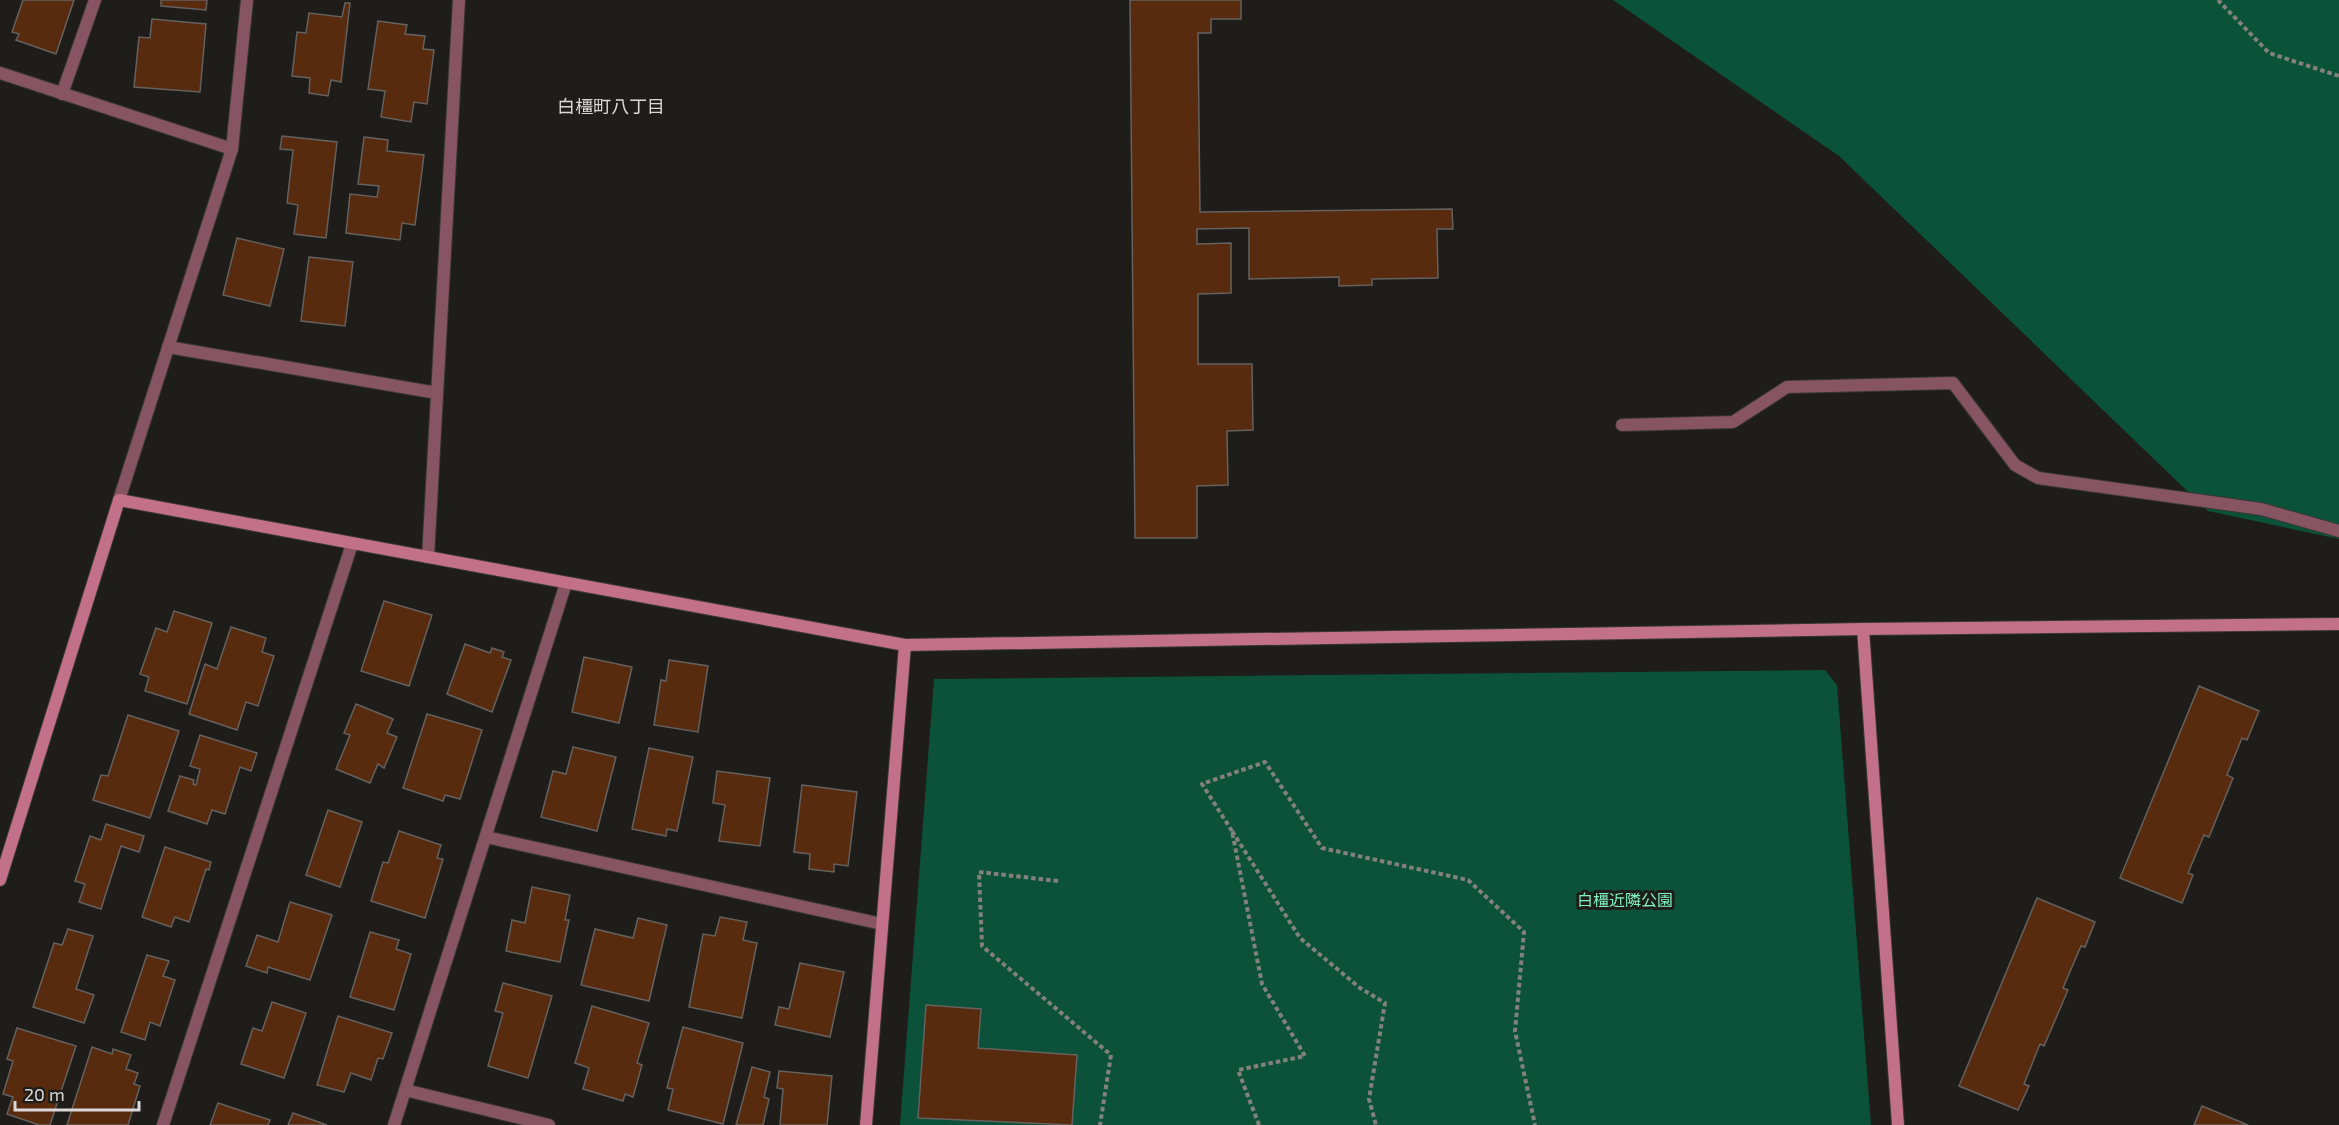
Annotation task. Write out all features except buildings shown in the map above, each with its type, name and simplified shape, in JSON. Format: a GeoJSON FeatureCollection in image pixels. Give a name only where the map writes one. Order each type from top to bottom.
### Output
{"type":"FeatureCollection","features":[{"type":"Feature","properties":{"kind":"street"},"geometry":{"type":"LineString","coordinates":[[62,94],[95,0]]}},
{"type":"Feature","properties":{"kind":"street"},"geometry":{"type":"LineString","coordinates":[[0,880],[232,149],[247,0]]}},
{"type":"Feature","properties":{"kind":"street"},"geometry":{"type":"LineString","coordinates":[[428,557],[459,0]]}},
{"type":"Feature","properties":{"kind":"street"},"geometry":{"type":"LineString","coordinates":[[0,73],[232,149]]}},
{"type":"Feature","properties":{"kind":"street"},"geometry":{"type":"LineString","coordinates":[[168,346],[437,393]]}},
{"type":"Feature","properties":{"kind":"street"},"geometry":{"type":"LineString","coordinates":[[1622,425],[1733,422],[1787,387],[1953,383],[2015,465],[2038,478],[2261,509],[2339,531]]}},
{"type":"Feature","properties":{"kind":"street"},"geometry":{"type":"LineString","coordinates":[[119,500],[905,645],[1863,629],[2339,624]]}},
{"type":"Feature","properties":{"kind":"street"},"geometry":{"type":"LineString","coordinates":[[163,1125],[352,544]]}},
{"type":"Feature","properties":{"kind":"street"},"geometry":{"type":"LineString","coordinates":[[394,1125],[566,583]]}},
{"type":"Feature","properties":{"kind":"street"},"geometry":{"type":"LineString","coordinates":[[1863,629],[1898,1125]]}},
{"type":"Feature","properties":{"kind":"street"},"geometry":{"type":"LineString","coordinates":[[866,1125],[905,645]]}},
{"type":"Feature","properties":{"kind":"street"},"geometry":{"type":"LineString","coordinates":[[486,837],[882,924]]}},
{"type":"Feature","properties":{"kind":"street"},"geometry":{"type":"LineString","coordinates":[[405,1090],[549,1125]]}},
{"type":"Feature","properties":{"kind":"path"},"geometry":{"type":"LineString","coordinates":[[2218,0],[2270,53],[2339,76]]}},
{"type":"Feature","properties":{"kind":"path"},"geometry":{"type":"LineString","coordinates":[[1376,1125],[1369,1099],[1385,1003],[1360,988],[1300,938],[1202,784],[1265,762],[1322,848],[1468,880],[1524,932],[1515,1031],[1535,1125]]}},
{"type":"Feature","properties":{"kind":"path"},"geometry":{"type":"LineString","coordinates":[[1232,831],[1262,984],[1305,1056],[1238,1070],[1259,1125]]}},
{"type":"Feature","properties":{"kind":"path"},"geometry":{"type":"LineString","coordinates":[[1058,881],[980,872],[982,946],[1111,1056],[1100,1125]]}},
{"type":"Feature","properties":{"kind":"green space"},"geometry":{"type":"Polygon","coordinates":[[[1613,0],[2339,0],[2339,539],[2208,511],[1839,156],[1613,0]]]}},
{"type":"Feature","properties":{"kind":"green space","name":"白橿近隣公園"},"geometry":{"type":"Polygon","coordinates":[[[1825,670],[1837,685],[1871,1125],[900,1125],[934,679],[1825,670]]]}},
{"type":"Feature","properties":{"kind":"district","name":"白橿町八丁目"},"geometry":{"type":"Point","coordinates":[611,106]}}]}
